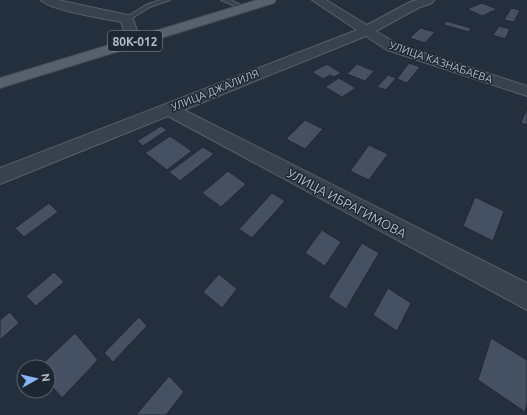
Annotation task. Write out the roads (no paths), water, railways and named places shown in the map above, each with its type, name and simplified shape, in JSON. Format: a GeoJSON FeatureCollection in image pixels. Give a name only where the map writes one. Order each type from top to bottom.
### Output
{"type":"FeatureCollection","features":[{"type":"Feature","properties":{"kind":"main road","name":"80К-012"},"geometry":{"type":"LineString","coordinates":[[0,83],[270,0]]}},
{"type":"Feature","properties":{"kind":"street"},"geometry":{"type":"LineString","coordinates":[[47,0],[63,6],[127,19],[134,42]]}},
{"type":"Feature","properties":{"kind":"street","name":"УЛИЦА КАЗНАБАЕВА"},"geometry":{"type":"LineString","coordinates":[[318,0],[392,47],[527,91]]}},
{"type":"Feature","properties":{"kind":"street","name":"УЛИЦА ДЖАЛИЛЯ"},"geometry":{"type":"LineString","coordinates":[[0,176],[367,31],[414,5],[428,0]]}},
{"type":"Feature","properties":{"kind":"street","name":"УЛИЦА ИБРАГИМОВА"},"geometry":{"type":"LineString","coordinates":[[168,109],[527,297]]}},
{"type":"Feature","properties":{"kind":"lane"},"geometry":{"type":"LineString","coordinates":[[127,19],[148,6],[167,0]]}},
{"type":"Feature","properties":{"kind":"lane"},"geometry":{"type":"LineString","coordinates":[[224,0],[244,8]]}}]}
